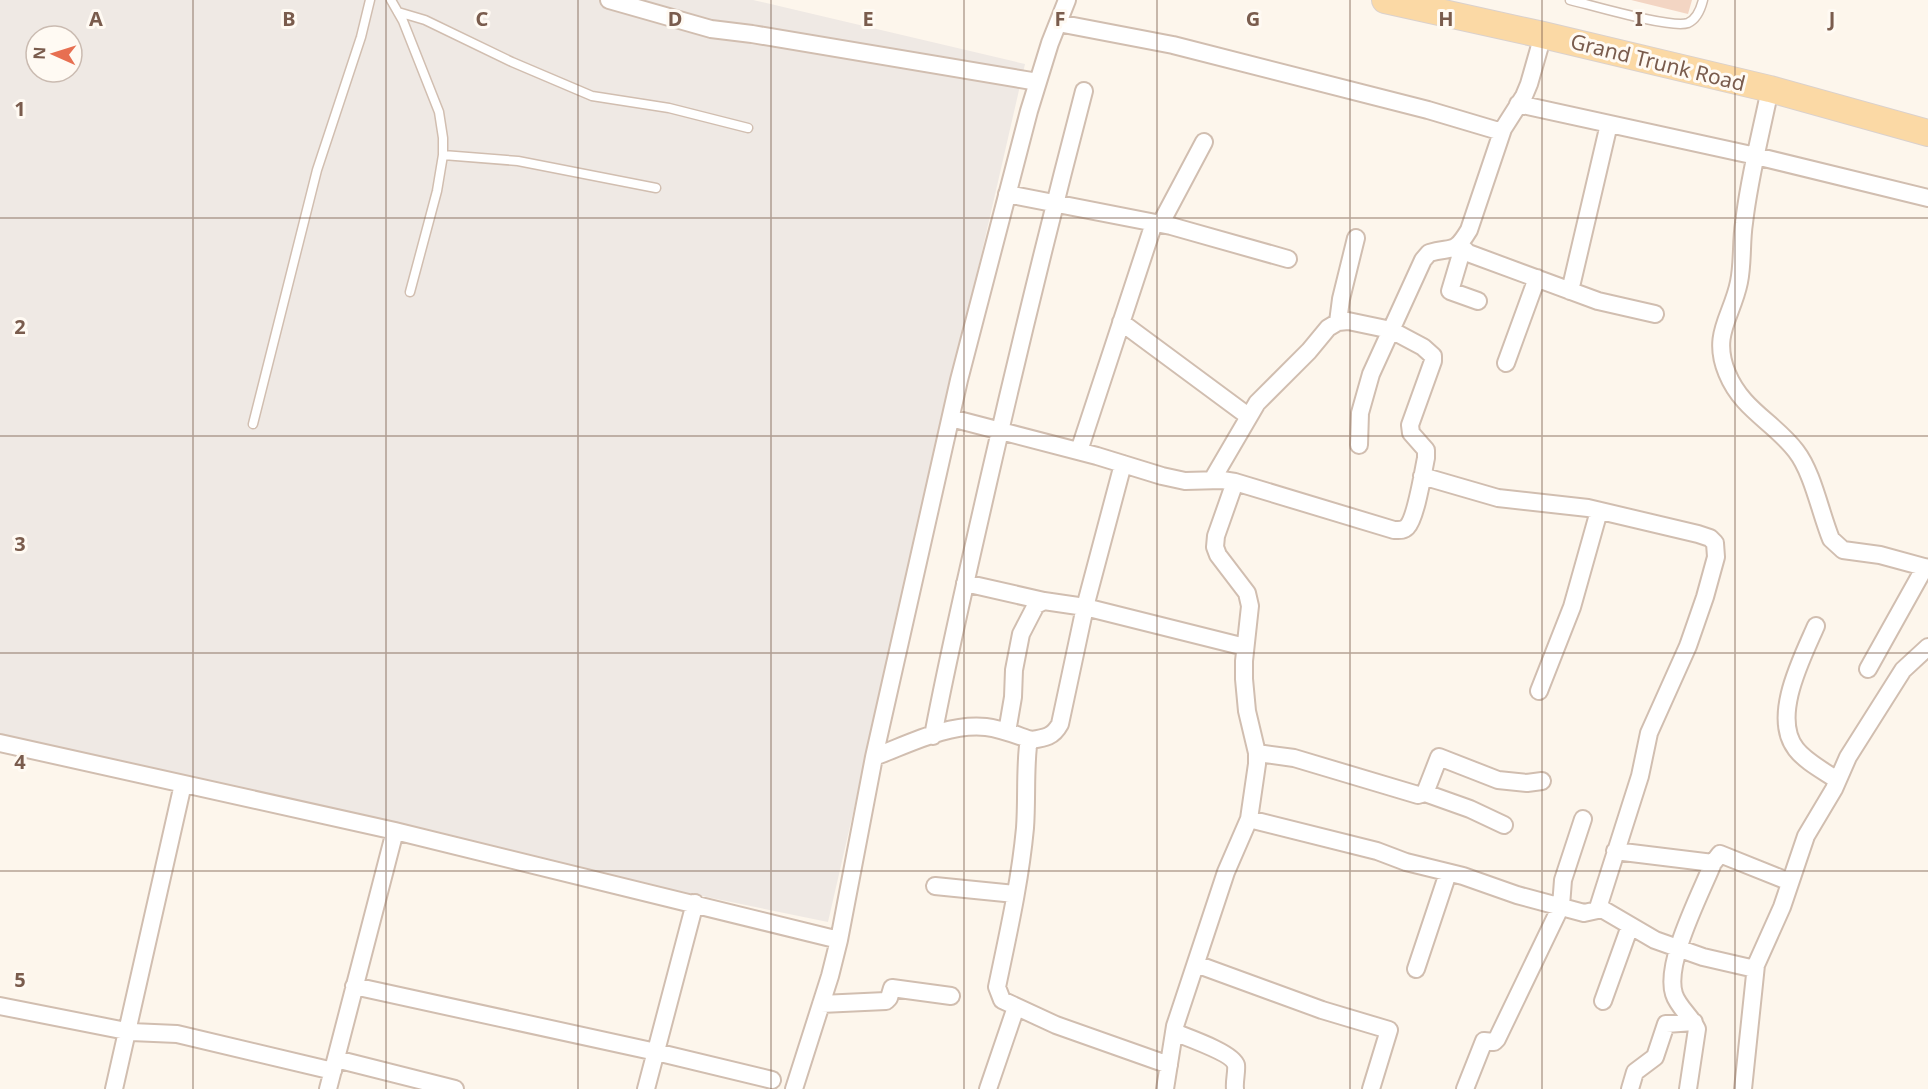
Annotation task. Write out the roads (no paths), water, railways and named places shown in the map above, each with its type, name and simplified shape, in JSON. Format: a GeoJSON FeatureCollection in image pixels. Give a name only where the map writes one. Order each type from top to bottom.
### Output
{"type":"FeatureCollection","features":[{"type":"Feature","properties":{"kind":"main road","name":"Grand Trunk Road"},"geometry":{"type":"LineString","coordinates":[[1385,0],[1543,34],[1770,89],[1928,133]]}},
{"type":"Feature","properties":{"kind":"street"},"geometry":{"type":"LineString","coordinates":[[609,0],[711,29],[752,33],[1038,82]]}},
{"type":"Feature","properties":{"kind":"street"},"geometry":{"type":"LineString","coordinates":[[794,1089],[839,940],[874,757],[951,418],[1007,194],[1038,82],[1067,0]]}},
{"type":"Feature","properties":{"kind":"street"},"geometry":{"type":"LineString","coordinates":[[1058,23],[1173,45],[1428,110],[1502,132]]}},
{"type":"Feature","properties":{"kind":"street"},"geometry":{"type":"LineString","coordinates":[[1359,445],[1360,414],[1371,374],[1423,260],[1429,253],[1458,246],[1469,230],[1502,132],[1529,84],[1543,34]]}},
{"type":"Feature","properties":{"kind":"street"},"geometry":{"type":"LineString","coordinates":[[1770,89],[1744,221],[1739,282],[1721,337],[1721,355],[1727,374],[1737,393],[1797,452],[1811,482],[1831,539],[1837,546],[1844,550],[1880,555],[1926,568],[1868,669]]}},
{"type":"Feature","properties":{"kind":"street"},"geometry":{"type":"LineString","coordinates":[[933,736],[948,658],[1000,431],[1084,91]]}},
{"type":"Feature","properties":{"kind":"street"},"geometry":{"type":"LineString","coordinates":[[1518,104],[1756,156],[1928,198]]}},
{"type":"Feature","properties":{"kind":"street"},"geometry":{"type":"LineString","coordinates":[[1570,291],[1609,124]]}},
{"type":"Feature","properties":{"kind":"street"},"geometry":{"type":"LineString","coordinates":[[1154,223],[1162,221],[1204,142]]}},
{"type":"Feature","properties":{"kind":"street"},"geometry":{"type":"LineString","coordinates":[[1007,194],[1154,223],[1288,258]]}},
{"type":"Feature","properties":{"kind":"street"},"geometry":{"type":"LineString","coordinates":[[1079,451],[1154,223]]}},
{"type":"Feature","properties":{"kind":"street"},"geometry":{"type":"LineString","coordinates":[[1338,322],[1341,299],[1356,238]]}},
{"type":"Feature","properties":{"kind":"street"},"geometry":{"type":"LineString","coordinates":[[1458,246],[1468,253],[1598,301],[1655,314]]}},
{"type":"Feature","properties":{"kind":"street"},"geometry":{"type":"LineString","coordinates":[[1458,246],[1461,254],[1450,291],[1478,301]]}},
{"type":"Feature","properties":{"kind":"street"},"geometry":{"type":"LineString","coordinates":[[1506,363],[1537,278]]}},
{"type":"Feature","properties":{"kind":"street"},"geometry":{"type":"LineString","coordinates":[[951,418],[1185,481],[1234,482],[1394,530],[1402,530],[1409,526],[1426,450],[1411,433],[1410,425],[1433,356],[1423,347],[1391,330],[1348,321],[1338,322],[1328,328],[1309,351],[1257,403],[1212,480]]}},
{"type":"Feature","properties":{"kind":"street"},"geometry":{"type":"LineString","coordinates":[[1121,322],[1248,416]]}},
{"type":"Feature","properties":{"kind":"street"},"geometry":{"type":"LineString","coordinates":[[874,757],[964,727],[984,727],[1031,740],[1049,738],[1055,732],[1059,724],[1085,607],[1123,464]]}},
{"type":"Feature","properties":{"kind":"street"},"geometry":{"type":"LineString","coordinates":[[1422,476],[1498,498],[1570,504],[1698,534],[1710,538],[1715,543],[1716,550],[1705,597],[1688,646],[1649,733],[1640,776],[1598,908]]}},
{"type":"Feature","properties":{"kind":"street"},"geometry":{"type":"LineString","coordinates":[[1165,1089],[1174,1032],[1226,872],[1249,819],[1257,753],[1247,711],[1244,679],[1250,606],[1247,592],[1218,555],[1215,547],[1216,536],[1234,482]]}},
{"type":"Feature","properties":{"kind":"street"},"geometry":{"type":"LineString","coordinates":[[1539,691],[1572,608],[1599,511]]}},
{"type":"Feature","properties":{"kind":"street"},"geometry":{"type":"LineString","coordinates":[[965,583],[1044,601],[1085,607],[1245,647]]}},
{"type":"Feature","properties":{"kind":"street"},"geometry":{"type":"LineString","coordinates":[[1007,732],[1021,633],[1036,605],[1044,601]]}},
{"type":"Feature","properties":{"kind":"street"},"geometry":{"type":"LineString","coordinates":[[1816,626],[1789,696],[1788,734],[1798,752],[1837,780]]}},
{"type":"Feature","properties":{"kind":"street"},"geometry":{"type":"LineString","coordinates":[[1743,1089],[1755,969],[1782,907],[1806,836],[1834,789],[1848,757],[1902,670],[1928,647]]}},
{"type":"Feature","properties":{"kind":"street"},"geometry":{"type":"LineString","coordinates":[[1031,740],[1028,746],[1025,826],[1016,894],[997,987],[1002,1000],[1067,1029],[1169,1065]]}},
{"type":"Feature","properties":{"kind":"street"},"geometry":{"type":"LineString","coordinates":[[0,743],[395,831],[839,940]]}},
{"type":"Feature","properties":{"kind":"street"},"geometry":{"type":"LineString","coordinates":[[1257,753],[1294,758],[1418,795],[1425,793],[1470,809],[1504,825]]}},
{"type":"Feature","properties":{"kind":"street"},"geometry":{"type":"LineString","coordinates":[[1425,793],[1439,757],[1498,780],[1542,781]]}},
{"type":"Feature","properties":{"kind":"street"},"geometry":{"type":"LineString","coordinates":[[114,1089],[183,784]]}},
{"type":"Feature","properties":{"kind":"street"},"geometry":{"type":"LineString","coordinates":[[1249,819],[1371,849],[1406,862],[1584,913],[1598,908],[1608,911],[1655,940],[1703,957],[1755,969]]}},
{"type":"Feature","properties":{"kind":"street"},"geometry":{"type":"LineString","coordinates":[[1465,1089],[1484,1041],[1494,1042],[1497,1039],[1562,906],[1563,880],[1583,819]]}},
{"type":"Feature","properties":{"kind":"street"},"geometry":{"type":"LineString","coordinates":[[328,1089],[395,831]]}},
{"type":"Feature","properties":{"kind":"street"},"geometry":{"type":"LineString","coordinates":[[1615,851],[1713,863]]}},
{"type":"Feature","properties":{"kind":"street"},"geometry":{"type":"LineString","coordinates":[[1688,1089],[1697,1036],[1694,1022],[1674,994],[1674,968],[1678,948],[1713,863],[1720,854],[1790,882]]}},
{"type":"Feature","properties":{"kind":"street"},"geometry":{"type":"LineString","coordinates":[[1416,969],[1449,873]]}},
{"type":"Feature","properties":{"kind":"street"},"geometry":{"type":"LineString","coordinates":[[935,886],[1016,894]]}},
{"type":"Feature","properties":{"kind":"street"},"geometry":{"type":"LineString","coordinates":[[646,1089],[695,903]]}},
{"type":"Feature","properties":{"kind":"street"},"geometry":{"type":"LineString","coordinates":[[1603,1001],[1630,926]]}},
{"type":"Feature","properties":{"kind":"street"},"geometry":{"type":"LineString","coordinates":[[1196,964],[1322,1010],[1389,1030],[1371,1089]]}},
{"type":"Feature","properties":{"kind":"street"},"geometry":{"type":"LineString","coordinates":[[354,986],[656,1052],[772,1080]]}},
{"type":"Feature","properties":{"kind":"street"},"geometry":{"type":"LineString","coordinates":[[821,1004],[886,1001],[892,988],[951,996]]}},
{"type":"Feature","properties":{"kind":"street"},"geometry":{"type":"LineString","coordinates":[[0,1006],[127,1031],[177,1034],[455,1089]]}},
{"type":"Feature","properties":{"kind":"street"},"geometry":{"type":"LineString","coordinates":[[988,1089],[1016,1007]]}},
{"type":"Feature","properties":{"kind":"street"},"geometry":{"type":"LineString","coordinates":[[1630,1089],[1635,1072],[1655,1057],[1666,1024],[1694,1022]]}},
{"type":"Feature","properties":{"kind":"street"},"geometry":{"type":"LineString","coordinates":[[1174,1032],[1233,1059],[1236,1067],[1235,1089]]}},
{"type":"Feature","properties":{"kind":"lane"},"geometry":{"type":"LineString","coordinates":[[253,423],[317,170],[361,37],[370,0]]}},
{"type":"Feature","properties":{"kind":"lane"},"geometry":{"type":"LineString","coordinates":[[391,0],[403,21],[439,112],[443,155],[437,191],[410,292]]}},
{"type":"Feature","properties":{"kind":"lane"},"geometry":{"type":"LineString","coordinates":[[1570,0],[1646,19],[1678,24],[1688,23],[1695,17],[1703,0]]}},
{"type":"Feature","properties":{"kind":"lane"},"geometry":{"type":"LineString","coordinates":[[398,12],[425,20],[512,62],[592,96],[669,108],[748,128]]}},
{"type":"Feature","properties":{"kind":"lane"},"geometry":{"type":"LineString","coordinates":[[443,155],[518,161],[656,188]]}}]}
